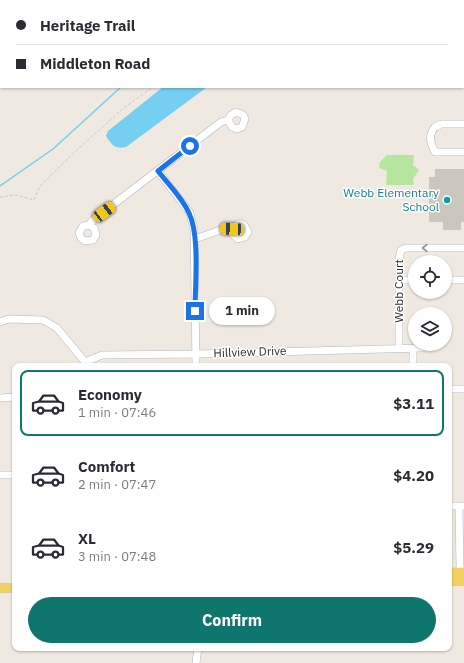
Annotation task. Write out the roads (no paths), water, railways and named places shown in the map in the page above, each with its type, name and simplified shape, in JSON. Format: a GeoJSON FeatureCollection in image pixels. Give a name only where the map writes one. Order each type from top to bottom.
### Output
{"type":"FeatureCollection","features":[{"type":"Feature","properties":{"kind":"main road"},"geometry":{"type":"LineString","coordinates":[[452,574],[463,577]]}},
{"type":"Feature","properties":{"kind":"main road"},"geometry":{"type":"LineString","coordinates":[[452,580],[463,577]]}},
{"type":"Feature","properties":{"kind":"main road"},"geometry":{"type":"LineString","coordinates":[[0,588],[12,588]]}},
{"type":"Feature","properties":{"kind":"street"},"geometry":{"type":"LineString","coordinates":[[89,225],[93,220],[221,122],[228,120]]}},
{"type":"Feature","properties":{"kind":"street"},"geometry":{"type":"LineString","coordinates":[[464,124],[441,124],[435,127],[430,136],[435,152],[464,152]]}},
{"type":"Feature","properties":{"kind":"street"},"geometry":{"type":"LineString","coordinates":[[158,171],[190,213],[194,228],[196,363]]}},
{"type":"Feature","properties":{"kind":"street"},"geometry":{"type":"LineString","coordinates":[[195,239],[223,229],[232,229]]}},
{"type":"Feature","properties":{"kind":"street","name":"Webb Court"},"geometry":{"type":"LineString","coordinates":[[399,347],[399,255],[403,249],[464,248]]}},
{"type":"Feature","properties":{"kind":"street"},"geometry":{"type":"LineString","coordinates":[[399,280],[408,280]]}},
{"type":"Feature","properties":{"kind":"street"},"geometry":{"type":"LineString","coordinates":[[452,280],[464,280]]}},
{"type":"Feature","properties":{"kind":"street"},"geometry":{"type":"LineString","coordinates":[[0,322],[9,319],[43,320],[57,328],[83,363]]}},
{"type":"Feature","properties":{"kind":"street","name":"Hillview Drive"},"geometry":{"type":"LineString","coordinates":[[86,363],[102,355],[196,354],[408,348]]}},
{"type":"Feature","properties":{"kind":"street"},"geometry":{"type":"LineString","coordinates":[[413,351],[413,363]]}},
{"type":"Feature","properties":{"kind":"street"},"geometry":{"type":"LineString","coordinates":[[452,389],[464,389]]}},
{"type":"Feature","properties":{"kind":"street"},"geometry":{"type":"LineString","coordinates":[[0,398],[12,397]]}},
{"type":"Feature","properties":{"kind":"street"},"geometry":{"type":"LineString","coordinates":[[0,475],[12,475]]}},
{"type":"Feature","properties":{"kind":"street"},"geometry":{"type":"LineString","coordinates":[[461,506],[460,567],[463,577]]}},
{"type":"Feature","properties":{"kind":"street"},"geometry":{"type":"LineString","coordinates":[[196,663],[198,651]]}},
{"type":"Feature","properties":{"kind":"water"},"geometry":{"type":"Polygon","coordinates":[[[162,88],[206,88],[126,147],[119,148],[112,144],[106,136],[108,131],[162,88]]]}},
{"type":"Feature","properties":{"kind":"waterway"},"geometry":{"type":"LineString","coordinates":[[0,186],[53,149],[120,88]]}},
{"type":"Feature","properties":{"kind":"place","name":"Webb Elementary School"},"geometry":{"type":"Point","coordinates":[447,200]}}]}
